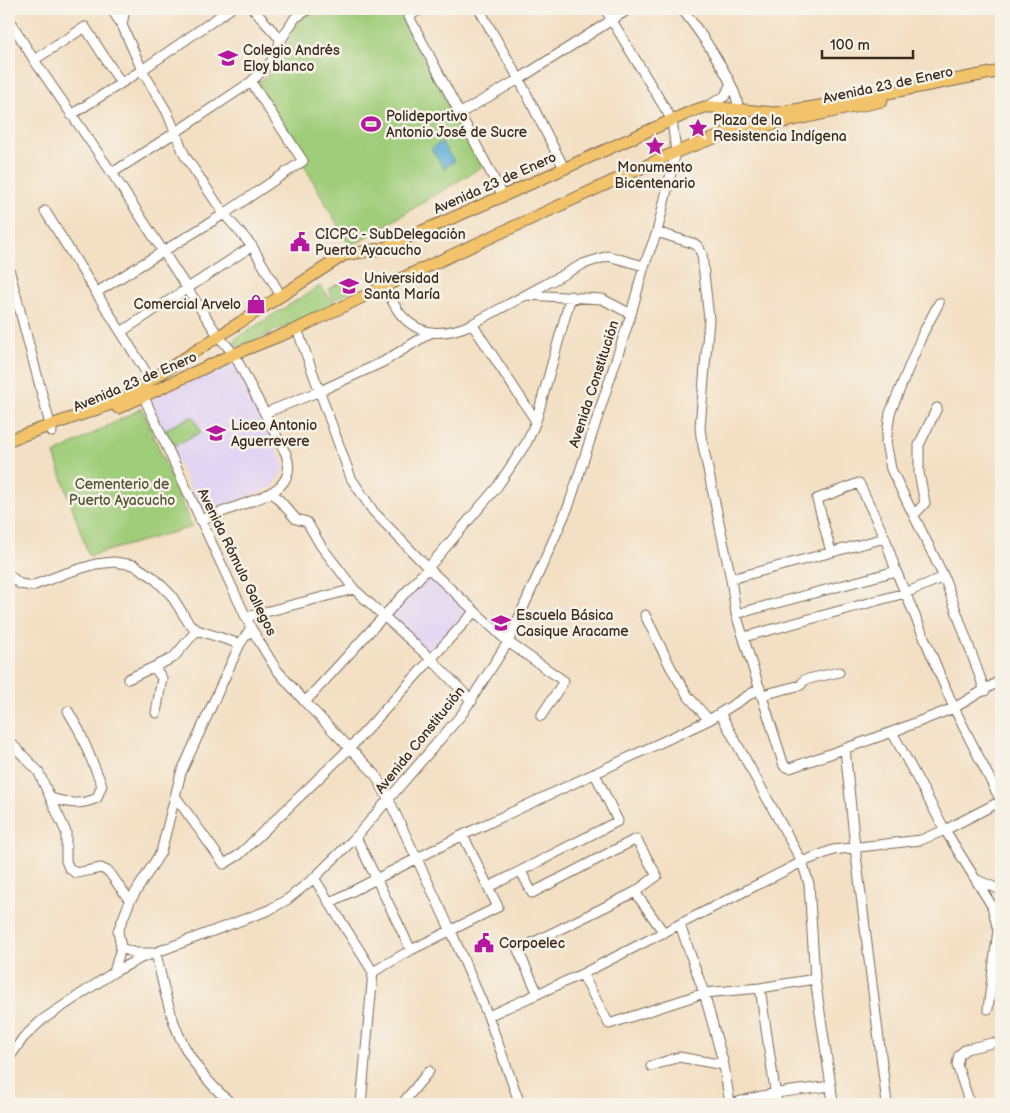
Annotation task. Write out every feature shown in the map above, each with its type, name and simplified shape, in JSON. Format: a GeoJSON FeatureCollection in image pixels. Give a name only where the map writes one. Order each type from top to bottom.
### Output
{"type":"FeatureCollection","features":[{"type":"Feature","properties":{"kind":"main road","name":"Avenida 23 de Enero"},"geometry":{"type":"LineString","coordinates":[[142,392],[151,380],[344,255],[381,248],[690,112],[705,107],[775,113],[1001,71]]}},
{"type":"Feature","properties":{"kind":"main road","name":"Avenida 23 de Enero"},"geometry":{"type":"LineString","coordinates":[[9,447],[297,329],[385,286],[676,152],[722,135],[951,86],[1001,78]]}},
{"type":"Feature","properties":{"kind":"main road"},"geometry":{"type":"LineString","coordinates":[[721,108],[730,113],[732,124]]}},
{"type":"Feature","properties":{"kind":"main road"},"geometry":{"type":"LineString","coordinates":[[722,135],[729,130],[738,110]]}},
{"type":"Feature","properties":{"kind":"main road","name":"Avenida 23 de Enero"},"geometry":{"type":"LineString","coordinates":[[9,440],[51,429]]}},
{"type":"Feature","properties":{"kind":"street"},"geometry":{"type":"LineString","coordinates":[[111,9],[122,25],[142,70],[167,112],[185,156],[224,214],[252,246],[281,296]]}},
{"type":"Feature","properties":{"kind":"street"},"geometry":{"type":"LineString","coordinates":[[122,25],[125,9]]}},
{"type":"Feature","properties":{"kind":"street"},"geometry":{"type":"LineString","coordinates":[[71,115],[142,70],[230,9]]}},
{"type":"Feature","properties":{"kind":"street"},"geometry":{"type":"LineString","coordinates":[[253,9],[281,40]]}},
{"type":"Feature","properties":{"kind":"street"},"geometry":{"type":"LineString","coordinates":[[112,173],[251,82],[271,62],[281,40],[295,18],[309,9]]}},
{"type":"Feature","properties":{"kind":"street"},"geometry":{"type":"LineString","coordinates":[[421,9],[407,12],[502,196]]}},
{"type":"Feature","properties":{"kind":"street"},"geometry":{"type":"LineString","coordinates":[[479,9],[519,79],[564,168]]}},
{"type":"Feature","properties":{"kind":"street"},"geometry":{"type":"LineString","coordinates":[[605,9],[672,120]]}},
{"type":"Feature","properties":{"kind":"street"},"geometry":{"type":"LineString","coordinates":[[459,114],[519,79],[628,9]]}},
{"type":"Feature","properties":{"kind":"street"},"geometry":{"type":"LineString","coordinates":[[682,9],[704,37],[730,84],[739,104],[738,110]]}},
{"type":"Feature","properties":{"kind":"street"},"geometry":{"type":"LineString","coordinates":[[9,19],[34,60],[112,173],[219,337],[234,354],[290,463],[287,476],[273,493],[200,520]]}},
{"type":"Feature","properties":{"kind":"street"},"geometry":{"type":"LineString","coordinates":[[34,60],[85,28],[121,83]]}},
{"type":"Feature","properties":{"kind":"street"},"geometry":{"type":"LineString","coordinates":[[97,292],[224,214],[303,162],[251,82]]}},
{"type":"Feature","properties":{"kind":"street"},"geometry":{"type":"LineString","coordinates":[[705,107],[725,96],[730,84]]}},
{"type":"Feature","properties":{"kind":"street","name":"Avenida Constitución"},"geometry":{"type":"LineString","coordinates":[[9,1058],[23,1038],[42,1020],[114,972],[140,958],[269,910],[288,899],[314,878],[356,837],[472,701],[508,642],[569,505],[631,314],[644,266],[657,232],[676,152],[672,120]]}},
{"type":"Feature","properties":{"kind":"street"},"geometry":{"type":"LineString","coordinates":[[45,211],[151,380]]}},
{"type":"Feature","properties":{"kind":"street"},"geometry":{"type":"LineString","coordinates":[[657,232],[695,244],[702,255],[709,319],[700,428],[701,436],[731,579],[736,614],[784,766],[790,768],[954,708],[1001,680]]}},
{"type":"Feature","properties":{"kind":"street"},"geometry":{"type":"LineString","coordinates":[[121,332],[252,246]]}},
{"type":"Feature","properties":{"kind":"street"},"geometry":{"type":"LineString","coordinates":[[265,413],[320,391],[383,362],[430,333],[460,329],[472,324],[583,264],[608,256],[644,266]]}},
{"type":"Feature","properties":{"kind":"street"},"geometry":{"type":"LineString","coordinates":[[9,269],[51,429]]}},
{"type":"Feature","properties":{"kind":"street"},"geometry":{"type":"LineString","coordinates":[[385,286],[403,317],[430,333]]}},
{"type":"Feature","properties":{"kind":"street"},"geometry":{"type":"LineString","coordinates":[[525,295],[602,299],[631,314]]}},
{"type":"Feature","properties":{"kind":"street"},"geometry":{"type":"LineString","coordinates":[[305,702],[385,616],[497,488],[527,442],[536,421],[571,296]]}},
{"type":"Feature","properties":{"kind":"street"},"geometry":{"type":"LineString","coordinates":[[939,303],[923,333],[890,413],[886,442],[891,469],[944,577],[985,691]]}},
{"type":"Feature","properties":{"kind":"street"},"geometry":{"type":"LineString","coordinates":[[472,324],[536,421]]}},
{"type":"Feature","properties":{"kind":"street"},"geometry":{"type":"LineString","coordinates":[[297,329],[351,478],[372,511],[474,612],[508,642],[564,681],[542,716]]}},
{"type":"Feature","properties":{"kind":"street","name":"Avenida Rómulo Gallegos"},"geometry":{"type":"LineString","coordinates":[[142,392],[251,628],[276,669],[305,702],[375,774],[389,800],[452,931],[488,1016],[520,1104]]}},
{"type":"Feature","properties":{"kind":"street"},"geometry":{"type":"LineString","coordinates":[[914,516],[925,503],[919,473],[919,445],[937,408]]}},
{"type":"Feature","properties":{"kind":"street"},"geometry":{"type":"LineString","coordinates":[[488,1016],[582,974],[802,862],[833,850],[921,840],[945,830],[1001,801],[954,708],[896,571],[885,538],[859,483],[817,499],[830,552]]}},
{"type":"Feature","properties":{"kind":"street"},"geometry":{"type":"LineString","coordinates":[[273,493],[296,519],[307,522],[321,546],[354,590],[431,659],[472,701]]}},
{"type":"Feature","properties":{"kind":"street"},"geometry":{"type":"LineString","coordinates":[[731,579],[885,538]]}},
{"type":"Feature","properties":{"kind":"street"},"geometry":{"type":"LineString","coordinates":[[9,574],[20,584],[32,586],[66,572],[96,564],[114,562],[134,565],[153,577],[171,595],[188,622],[197,630],[240,644]]}},
{"type":"Feature","properties":{"kind":"street"},"geometry":{"type":"LineString","coordinates":[[736,614],[896,571]]}},
{"type":"Feature","properties":{"kind":"street"},"geometry":{"type":"LineString","coordinates":[[744,637],[905,593],[944,577]]}},
{"type":"Feature","properties":{"kind":"street"},"geometry":{"type":"LineString","coordinates":[[246,617],[354,590]]}},
{"type":"Feature","properties":{"kind":"street"},"geometry":{"type":"LineString","coordinates":[[175,796],[224,864],[239,854],[350,748],[474,612]]}},
{"type":"Feature","properties":{"kind":"street"},"geometry":{"type":"LineString","coordinates":[[645,615],[688,696],[709,720]]}},
{"type":"Feature","properties":{"kind":"street"},"geometry":{"type":"LineString","coordinates":[[114,972],[121,948],[118,931],[130,901],[161,852],[180,773],[240,644],[251,628]]}},
{"type":"Feature","properties":{"kind":"street"},"geometry":{"type":"LineString","coordinates":[[128,679],[173,658],[197,630]]}},
{"type":"Feature","properties":{"kind":"street"},"geometry":{"type":"LineString","coordinates":[[154,667],[162,678],[156,713]]}},
{"type":"Feature","properties":{"kind":"street"},"geometry":{"type":"LineString","coordinates":[[329,903],[463,835],[709,720],[761,692],[801,685],[804,680],[839,672]]}},
{"type":"Feature","properties":{"kind":"street"},"geometry":{"type":"LineString","coordinates":[[50,798],[68,803],[86,803],[97,798],[102,785],[79,730],[68,710]]}},
{"type":"Feature","properties":{"kind":"street"},"geometry":{"type":"LineString","coordinates":[[720,713],[802,862],[809,884],[815,979],[833,1104]]}},
{"type":"Feature","properties":{"kind":"street"},"geometry":{"type":"LineString","coordinates":[[892,732],[945,830],[992,906],[998,930],[988,1009]]}},
{"type":"Feature","properties":{"kind":"street"},"geometry":{"type":"LineString","coordinates":[[9,741],[38,771],[66,832],[66,861],[69,868],[76,873],[101,868],[109,872],[130,901]]}},
{"type":"Feature","properties":{"kind":"street"},"geometry":{"type":"LineString","coordinates":[[845,749],[854,847],[887,1104]]}},
{"type":"Feature","properties":{"kind":"street"},"geometry":{"type":"LineString","coordinates":[[489,887],[618,821],[595,774]]}},
{"type":"Feature","properties":{"kind":"street"},"geometry":{"type":"LineString","coordinates":[[373,972],[411,950],[498,907],[463,835]]}},
{"type":"Feature","properties":{"kind":"street"},"geometry":{"type":"LineString","coordinates":[[356,837],[411,950]]}},
{"type":"Feature","properties":{"kind":"street"},"geometry":{"type":"LineString","coordinates":[[521,871],[532,894],[636,839],[657,876],[635,892],[518,950],[538,994]]}},
{"type":"Feature","properties":{"kind":"street"},"geometry":{"type":"LineString","coordinates":[[314,878],[373,972],[361,1104]]}},
{"type":"Feature","properties":{"kind":"street"},"geometry":{"type":"LineString","coordinates":[[977,880],[1001,890]]}},
{"type":"Feature","properties":{"kind":"street"},"geometry":{"type":"LineString","coordinates":[[635,892],[664,933]]}},
{"type":"Feature","properties":{"kind":"street"},"geometry":{"type":"LineString","coordinates":[[680,925],[704,993],[724,1065],[731,1104],[776,1093],[831,1086]]}},
{"type":"Feature","properties":{"kind":"street"},"geometry":{"type":"LineString","coordinates":[[121,948],[134,953],[156,953],[167,1006],[181,1041],[197,1069],[232,1104]]}},
{"type":"Feature","properties":{"kind":"street"},"geometry":{"type":"LineString","coordinates":[[582,974],[609,1024],[704,993],[760,988],[815,979]]}},
{"type":"Feature","properties":{"kind":"street"},"geometry":{"type":"LineString","coordinates":[[760,988],[777,1104]]}},
{"type":"Feature","properties":{"kind":"street"},"geometry":{"type":"LineString","coordinates":[[970,1104],[958,1065],[959,1055],[966,1049],[992,1043]]}},
{"type":"Feature","properties":{"kind":"street"},"geometry":{"type":"LineString","coordinates":[[651,1066],[679,1057],[724,1065]]}},
{"type":"Feature","properties":{"kind":"street"},"geometry":{"type":"LineString","coordinates":[[402,1104],[429,1071]]}},
{"type":"Feature","properties":{"kind":"shaded area","name":"Liceo Antonio Aguerrevere"},"geometry":{"type":"Polygon","coordinates":[[[233,363],[285,467],[273,487],[202,513],[149,400],[233,363]]]}},
{"type":"Feature","properties":{"kind":"shaded area"},"geometry":{"type":"Polygon","coordinates":[[[427,574],[467,610],[429,653],[389,616],[427,574]]]}},
{"type":"Feature","properties":{"kind":"green space","name":"Polideportivo Antonio José de Sucre"},"geometry":{"type":"Polygon","coordinates":[[[315,9],[397,9],[483,166],[350,247],[258,83],[275,70],[296,25],[315,9]]]}},
{"type":"Feature","properties":{"kind":"green space"},"geometry":{"type":"Polygon","coordinates":[[[344,281],[349,292],[334,300],[328,289],[344,281]]]}},
{"type":"Feature","properties":{"kind":"green space"},"geometry":{"type":"Polygon","coordinates":[[[320,286],[336,305],[240,346],[234,344],[236,338],[320,286]]]}},
{"type":"Feature","properties":{"kind":"green space","name":"Cementerio de Puerto Ayacucho"},"geometry":{"type":"Polygon","coordinates":[[[142,408],[192,527],[89,556],[54,454],[142,408]]]}},
{"type":"Feature","properties":{"kind":"green space"},"geometry":{"type":"Polygon","coordinates":[[[193,416],[201,432],[174,446],[165,429],[193,416]]]}},
{"type":"Feature","properties":{"kind":"water"},"geometry":{"type":"Polygon","coordinates":[[[441,142],[454,161],[444,168],[431,149],[441,142]]]}},
{"type":"Feature","properties":{"kind":"place","name":"Colegio Andrés Eloy blanco"},"geometry":{"type":"Point","coordinates":[228,58]}},
{"type":"Feature","properties":{"kind":"place","name":"Polideportivo Antonio José de Sucre"},"geometry":{"type":"Point","coordinates":[371,124]}},
{"type":"Feature","properties":{"kind":"place","name":"Plaza de la Resistencia Indígena"},"geometry":{"type":"Point","coordinates":[698,128]}},
{"type":"Feature","properties":{"kind":"place","name":"Monumento Bicentenario"},"geometry":{"type":"Point","coordinates":[655,146]}},
{"type":"Feature","properties":{"kind":"place","name":"CICPC - SubDelegación Puerto Ayacucho"},"geometry":{"type":"Point","coordinates":[300,242]}},
{"type":"Feature","properties":{"kind":"place","name":"Universidad Santa María"},"geometry":{"type":"Point","coordinates":[349,286]}},
{"type":"Feature","properties":{"kind":"place","name":"Comercial Arvelo"},"geometry":{"type":"Point","coordinates":[256,304]}},
{"type":"Feature","properties":{"kind":"place","name":"Liceo Antonio Aguerrevere"},"geometry":{"type":"Point","coordinates":[216,433]}},
{"type":"Feature","properties":{"kind":"place","name":"Escuela Básica Casique Aracame"},"geometry":{"type":"Point","coordinates":[501,623]}},
{"type":"Feature","properties":{"kind":"place","name":"Corpoelec"},"geometry":{"type":"Point","coordinates":[484,943]}}]}
